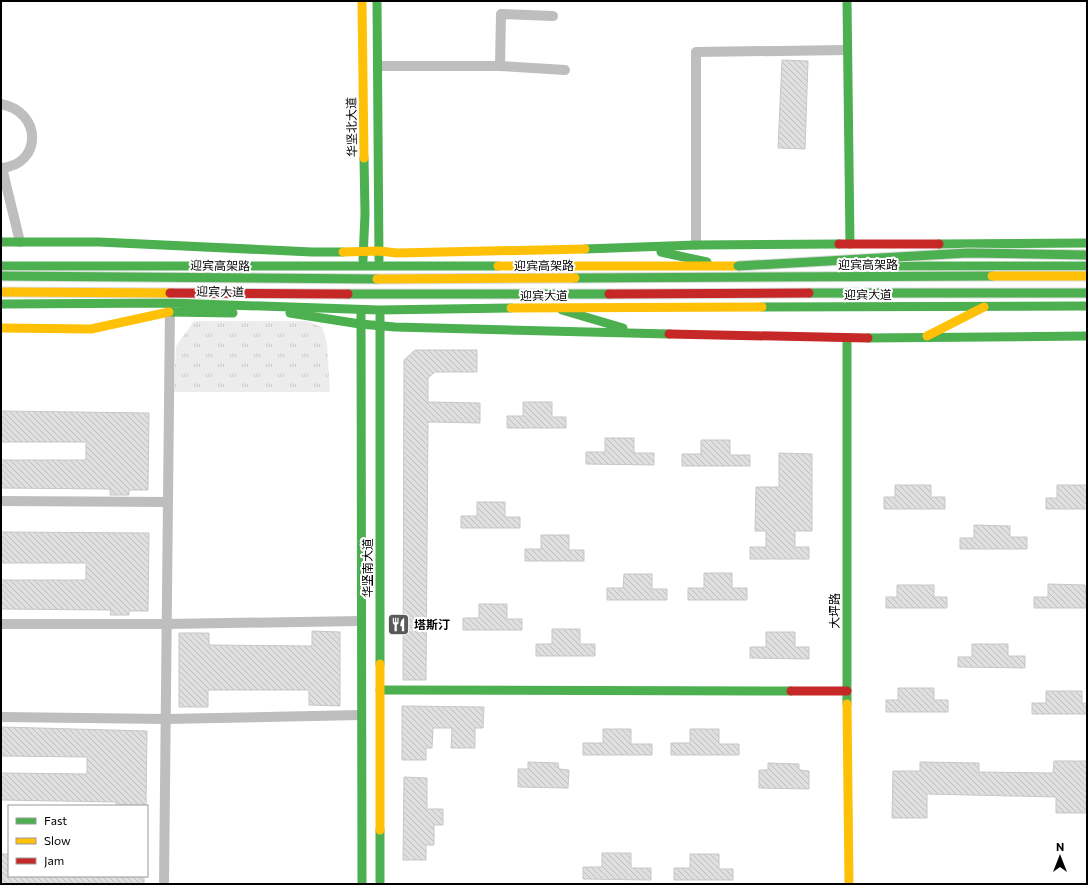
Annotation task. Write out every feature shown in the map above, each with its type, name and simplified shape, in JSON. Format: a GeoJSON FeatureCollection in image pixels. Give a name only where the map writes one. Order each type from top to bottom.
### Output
{"type":"FeatureCollection","features":[{"type":"Feature","properties":{"kind":"main road","name":"华坚北大道"},"geometry":{"type":"LineString","coordinates":[[362,1],[365,214],[363,252]]}},
{"type":"Feature","properties":{"kind":"main road"},"geometry":{"type":"LineString","coordinates":[[377,1],[379,251]]}},
{"type":"Feature","properties":{"kind":"main road"},"geometry":{"type":"LineString","coordinates":[[847,1],[850,244]]}},
{"type":"Feature","properties":{"kind":"main road"},"geometry":{"type":"LineString","coordinates":[[1,242],[99,242],[312,252],[379,251],[397,253],[642,248],[696,245],[1087,243]]}},
{"type":"Feature","properties":{"kind":"main road"},"geometry":{"type":"LineString","coordinates":[[642,248],[723,266]]}},
{"type":"Feature","properties":{"kind":"main road","name":"华坚南大道"},"geometry":{"type":"LineString","coordinates":[[379,251],[380,884]]}},
{"type":"Feature","properties":{"kind":"main road","name":"华坚南大道"},"geometry":{"type":"LineString","coordinates":[[362,884],[360,324],[363,252]]}},
{"type":"Feature","properties":{"kind":"main road"},"geometry":{"type":"LineString","coordinates":[[566,278],[879,257],[968,253],[1087,254]]}},
{"type":"Feature","properties":{"kind":"main road","name":"迎宾大道"},"geometry":{"type":"LineString","coordinates":[[1,266],[1087,266]]}},
{"type":"Feature","properties":{"kind":"main road","name":"迎宾高架路"},"geometry":{"type":"LineString","coordinates":[[1,276],[359,279],[1087,276]]}},
{"type":"Feature","properties":{"kind":"main road"},"geometry":{"type":"LineString","coordinates":[[1,292],[350,294],[1087,292]]}},
{"type":"Feature","properties":{"kind":"main road","name":"迎宾大道"},"geometry":{"type":"LineString","coordinates":[[1,304],[170,308],[379,310],[554,307],[1087,306]]}},
{"type":"Feature","properties":{"kind":"main road"},"geometry":{"type":"LineString","coordinates":[[554,307],[641,333]]}},
{"type":"Feature","properties":{"kind":"main road"},"geometry":{"type":"LineString","coordinates":[[925,337],[984,307]]}},
{"type":"Feature","properties":{"kind":"main road"},"geometry":{"type":"LineString","coordinates":[[1,328],[91,329],[170,308],[287,313],[360,324],[380,324],[395,327],[847,338],[1087,336]]}},
{"type":"Feature","properties":{"kind":"main road","name":"大坪路"},"geometry":{"type":"LineString","coordinates":[[847,338],[847,691],[849,884]]}},
{"type":"Feature","properties":{"kind":"main road"},"geometry":{"type":"LineString","coordinates":[[380,690],[847,691]]}},
{"type":"Feature","properties":{"kind":"street"},"geometry":{"type":"LineString","coordinates":[[500,66],[501,14],[552,16]]}},
{"type":"Feature","properties":{"kind":"street"},"geometry":{"type":"LineString","coordinates":[[696,245],[696,52],[847,50]]}},
{"type":"Feature","properties":{"kind":"street"},"geometry":{"type":"LineString","coordinates":[[378,66],[500,66],[565,70]]}},
{"type":"Feature","properties":{"kind":"street"},"geometry":{"type":"LineString","coordinates":[[1,104],[12,106],[22,112],[29,122],[32,133],[32,144],[24,157],[12,166],[2,168],[20,242]]}},
{"type":"Feature","properties":{"kind":"street"},"geometry":{"type":"LineString","coordinates":[[164,884],[170,308]]}},
{"type":"Feature","properties":{"kind":"street"},"geometry":{"type":"LineString","coordinates":[[1,501],[168,502]]}},
{"type":"Feature","properties":{"kind":"street"},"geometry":{"type":"LineString","coordinates":[[1,624],[167,624],[361,621]]}},
{"type":"Feature","properties":{"kind":"street"},"geometry":{"type":"LineString","coordinates":[[1,717],[166,719],[361,715]]}},
{"type":"Feature","properties":{"kind":"green space"},"geometry":{"type":"Polygon","coordinates":[[[194,321],[306,321],[322,327],[327,343],[330,392],[174,392],[176,346],[194,321]]]}},
{"type":"Feature","properties":{"kind":"building"},"geometry":{"type":"Polygon","coordinates":[[[782,60],[808,61],[805,149],[778,148],[782,60]]]}},
{"type":"Feature","properties":{"kind":"building"},"geometry":{"type":"Polygon","coordinates":[[[415,350],[477,350],[477,372],[435,372],[428,378],[428,402],[480,403],[480,423],[428,422],[426,680],[403,680],[404,360],[415,350]]]}},
{"type":"Feature","properties":{"kind":"building"},"geometry":{"type":"Polygon","coordinates":[[[523,402],[552,402],[552,417],[566,417],[566,428],[507,428],[507,416],[523,416],[523,402]]]}},
{"type":"Feature","properties":{"kind":"building"},"geometry":{"type":"Polygon","coordinates":[[[1,411],[149,413],[148,490],[129,490],[129,495],[110,495],[110,489],[1,488],[1,460],[86,460],[86,442],[1,442],[1,411]]]}},
{"type":"Feature","properties":{"kind":"building"},"geometry":{"type":"Polygon","coordinates":[[[605,438],[634,438],[634,453],[654,453],[654,465],[586,464],[586,452],[605,452],[605,438]]]}},
{"type":"Feature","properties":{"kind":"building"},"geometry":{"type":"Polygon","coordinates":[[[701,440],[730,440],[730,455],[750,455],[750,466],[682,466],[682,454],[701,454],[701,440]]]}},
{"type":"Feature","properties":{"kind":"building"},"geometry":{"type":"Polygon","coordinates":[[[779,453],[812,454],[812,531],[795,531],[795,547],[809,547],[809,559],[750,559],[750,547],[766,547],[766,531],[755,531],[756,487],[779,487],[779,453]]]}},
{"type":"Feature","properties":{"kind":"building"},"geometry":{"type":"Polygon","coordinates":[[[895,485],[931,485],[931,497],[945,497],[945,509],[884,509],[884,497],[895,497],[895,485]]]}},
{"type":"Feature","properties":{"kind":"building"},"geometry":{"type":"Polygon","coordinates":[[[1057,485],[1087,485],[1087,509],[1046,509],[1046,498],[1057,498],[1057,485]]]}},
{"type":"Feature","properties":{"kind":"building"},"geometry":{"type":"Polygon","coordinates":[[[477,502],[505,502],[505,517],[520,517],[520,528],[461,528],[461,516],[477,516],[477,502]]]}},
{"type":"Feature","properties":{"kind":"building"},"geometry":{"type":"Polygon","coordinates":[[[974,525],[1010,526],[1010,537],[1027,537],[1027,549],[960,549],[960,538],[974,538],[974,525]]]}},
{"type":"Feature","properties":{"kind":"building"},"geometry":{"type":"Polygon","coordinates":[[[1,532],[149,533],[148,611],[129,611],[129,615],[110,615],[111,610],[1,609],[1,580],[86,580],[86,563],[1,563],[1,532]]]}},
{"type":"Feature","properties":{"kind":"building"},"geometry":{"type":"Polygon","coordinates":[[[541,535],[569,535],[569,550],[584,550],[584,561],[525,561],[525,549],[541,549],[541,535]]]}},
{"type":"Feature","properties":{"kind":"building"},"geometry":{"type":"Polygon","coordinates":[[[704,573],[732,573],[732,588],[747,588],[747,600],[688,600],[688,588],[704,588],[704,573]]]}},
{"type":"Feature","properties":{"kind":"building"},"geometry":{"type":"Polygon","coordinates":[[[624,574],[652,574],[652,589],[667,589],[667,600],[607,600],[607,588],[623,588],[624,574]]]}},
{"type":"Feature","properties":{"kind":"building"},"geometry":{"type":"Polygon","coordinates":[[[1048,584],[1085,585],[1087,608],[1034,608],[1034,597],[1048,597],[1048,584]]]}},
{"type":"Feature","properties":{"kind":"building"},"geometry":{"type":"Polygon","coordinates":[[[897,585],[934,585],[934,597],[947,597],[947,608],[886,608],[886,597],[897,597],[897,585]]]}},
{"type":"Feature","properties":{"kind":"building"},"geometry":{"type":"Polygon","coordinates":[[[479,604],[507,604],[507,619],[522,619],[522,630],[463,630],[463,618],[479,618],[479,604]]]}},
{"type":"Feature","properties":{"kind":"building"},"geometry":{"type":"Polygon","coordinates":[[[552,629],[580,629],[580,644],[595,644],[595,656],[536,656],[536,644],[552,644],[552,629]]]}},
{"type":"Feature","properties":{"kind":"building"},"geometry":{"type":"Polygon","coordinates":[[[312,631],[340,632],[340,706],[309,705],[309,690],[208,690],[208,707],[179,707],[179,633],[209,633],[209,645],[312,646],[312,631]]]}},
{"type":"Feature","properties":{"kind":"building"},"geometry":{"type":"Polygon","coordinates":[[[766,632],[795,632],[795,647],[809,647],[809,659],[750,658],[750,647],[766,647],[766,632]]]}},
{"type":"Feature","properties":{"kind":"building"},"geometry":{"type":"Polygon","coordinates":[[[972,644],[1008,644],[1008,656],[1025,656],[1025,668],[958,667],[958,657],[972,657],[972,644]]]}},
{"type":"Feature","properties":{"kind":"building"},"geometry":{"type":"Polygon","coordinates":[[[898,688],[934,688],[934,700],[948,700],[948,712],[886,712],[886,700],[898,700],[898,688]]]}},
{"type":"Feature","properties":{"kind":"building"},"geometry":{"type":"Polygon","coordinates":[[[1046,691],[1082,691],[1082,703],[1087,703],[1087,714],[1032,714],[1032,703],[1046,703],[1046,691]]]}},
{"type":"Feature","properties":{"kind":"building"},"geometry":{"type":"Polygon","coordinates":[[[402,706],[484,707],[483,728],[475,728],[475,748],[451,748],[452,728],[433,728],[432,748],[426,748],[426,760],[402,760],[402,706]]]}},
{"type":"Feature","properties":{"kind":"building"},"geometry":{"type":"Polygon","coordinates":[[[1,727],[147,731],[146,805],[116,805],[116,802],[1,800],[1,773],[87,774],[87,757],[1,756],[1,727]]]}},
{"type":"Feature","properties":{"kind":"building"},"geometry":{"type":"Polygon","coordinates":[[[603,729],[631,729],[631,744],[652,744],[652,755],[583,755],[583,743],[603,743],[603,729]]]}},
{"type":"Feature","properties":{"kind":"building"},"geometry":{"type":"Polygon","coordinates":[[[690,729],[719,729],[719,744],[739,744],[739,755],[671,755],[671,743],[690,743],[690,729]]]}},
{"type":"Feature","properties":{"kind":"building"},"geometry":{"type":"Polygon","coordinates":[[[1054,761],[1087,761],[1086,813],[1056,813],[1056,797],[927,794],[927,818],[892,818],[893,771],[920,771],[920,762],[979,763],[979,772],[1053,773],[1054,761]]]}},
{"type":"Feature","properties":{"kind":"building"},"geometry":{"type":"Polygon","coordinates":[[[528,762],[558,763],[559,769],[569,770],[568,788],[518,787],[518,769],[528,769],[528,762]]]}},
{"type":"Feature","properties":{"kind":"building"},"geometry":{"type":"Polygon","coordinates":[[[768,763],[799,764],[799,770],[809,771],[809,789],[759,788],[759,770],[768,770],[768,763]]]}},
{"type":"Feature","properties":{"kind":"building"},"geometry":{"type":"Polygon","coordinates":[[[404,777],[427,778],[427,809],[443,809],[443,825],[434,825],[434,845],[426,845],[426,860],[403,860],[404,777]]]}},
{"type":"Feature","properties":{"kind":"building"},"geometry":{"type":"Polygon","coordinates":[[[602,853],[631,853],[631,868],[651,868],[651,880],[583,879],[583,867],[602,867],[602,853]]]}},
{"type":"Feature","properties":{"kind":"building"},"geometry":{"type":"Polygon","coordinates":[[[1,854],[8,854],[8,877],[144,877],[144,884],[1,884],[1,854]]]}},
{"type":"Feature","properties":{"kind":"building"},"geometry":{"type":"Polygon","coordinates":[[[690,854],[719,854],[719,869],[733,869],[733,880],[674,880],[674,868],[690,868],[690,854]]]}},
{"type":"Feature","properties":{"kind":"traffic: fast"},"geometry":{"type":"LineString","coordinates":[[377,1],[379,260]]}},
{"type":"Feature","properties":{"kind":"traffic: fast"},"geometry":{"type":"LineString","coordinates":[[847,1],[850,244]]}},
{"type":"Feature","properties":{"kind":"traffic: fast"},"geometry":{"type":"LineString","coordinates":[[363,260],[365,214],[364,158]]}},
{"type":"Feature","properties":{"kind":"traffic: fast"},"geometry":{"type":"LineString","coordinates":[[1,242],[99,242],[312,252],[343,252]]}},
{"type":"Feature","properties":{"kind":"traffic: fast"},"geometry":{"type":"LineString","coordinates":[[939,244],[1087,243]]}},
{"type":"Feature","properties":{"kind":"traffic: fast"},"geometry":{"type":"LineString","coordinates":[[585,249],[696,245],[839,244]]}},
{"type":"Feature","properties":{"kind":"traffic: fast"},"geometry":{"type":"LineString","coordinates":[[661,252],[707,262]]}},
{"type":"Feature","properties":{"kind":"traffic: fast"},"geometry":{"type":"LineString","coordinates":[[738,266],[968,253],[1087,255]]}},
{"type":"Feature","properties":{"kind":"traffic: fast"},"geometry":{"type":"LineString","coordinates":[[1,266],[498,266]]}},
{"type":"Feature","properties":{"kind":"traffic: fast"},"geometry":{"type":"LineString","coordinates":[[865,266],[1087,266]]}},
{"type":"Feature","properties":{"kind":"traffic: fast"},"geometry":{"type":"LineString","coordinates":[[1,276],[377,279]]}},
{"type":"Feature","properties":{"kind":"traffic: fast"},"geometry":{"type":"LineString","coordinates":[[575,278],[992,276]]}},
{"type":"Feature","properties":{"kind":"traffic: fast"},"geometry":{"type":"LineString","coordinates":[[809,293],[1087,293]]}},
{"type":"Feature","properties":{"kind":"traffic: fast"},"geometry":{"type":"LineString","coordinates":[[348,294],[609,294]]}},
{"type":"Feature","properties":{"kind":"traffic: fast"},"geometry":{"type":"LineString","coordinates":[[1,304],[170,303],[379,310],[511,308]]}},
{"type":"Feature","properties":{"kind":"traffic: fast"},"geometry":{"type":"LineString","coordinates":[[762,307],[1087,306]]}},
{"type":"Feature","properties":{"kind":"traffic: fast"},"geometry":{"type":"LineString","coordinates":[[562,310],[623,328]]}},
{"type":"Feature","properties":{"kind":"traffic: fast"},"geometry":{"type":"LineString","coordinates":[[169,312],[233,313]]}},
{"type":"Feature","properties":{"kind":"traffic: fast"},"geometry":{"type":"LineString","coordinates":[[290,313],[360,324],[395,327],[669,334]]}},
{"type":"Feature","properties":{"kind":"traffic: fast"},"geometry":{"type":"LineString","coordinates":[[361,314],[362,884]]}},
{"type":"Feature","properties":{"kind":"traffic: fast"},"geometry":{"type":"LineString","coordinates":[[380,316],[380,664]]}},
{"type":"Feature","properties":{"kind":"traffic: fast"},"geometry":{"type":"LineString","coordinates":[[868,338],[1087,336]]}},
{"type":"Feature","properties":{"kind":"traffic: fast"},"geometry":{"type":"LineString","coordinates":[[847,338],[847,704]]}},
{"type":"Feature","properties":{"kind":"traffic: fast"},"geometry":{"type":"LineString","coordinates":[[380,690],[791,691]]}},
{"type":"Feature","properties":{"kind":"traffic: fast"},"geometry":{"type":"LineString","coordinates":[[380,830],[380,884]]}},
{"type":"Feature","properties":{"kind":"traffic: slow"},"geometry":{"type":"LineString","coordinates":[[362,1],[364,158]]}},
{"type":"Feature","properties":{"kind":"traffic: slow"},"geometry":{"type":"LineString","coordinates":[[343,252],[379,251],[397,253],[585,249]]}},
{"type":"Feature","properties":{"kind":"traffic: slow"},"geometry":{"type":"LineString","coordinates":[[498,266],[751,266]]}},
{"type":"Feature","properties":{"kind":"traffic: slow"},"geometry":{"type":"LineString","coordinates":[[992,276],[1087,276]]}},
{"type":"Feature","properties":{"kind":"traffic: slow"},"geometry":{"type":"LineString","coordinates":[[377,279],[575,278]]}},
{"type":"Feature","properties":{"kind":"traffic: slow"},"geometry":{"type":"LineString","coordinates":[[1,292],[170,293]]}},
{"type":"Feature","properties":{"kind":"traffic: slow"},"geometry":{"type":"LineString","coordinates":[[511,308],[762,307]]}},
{"type":"Feature","properties":{"kind":"traffic: slow"},"geometry":{"type":"LineString","coordinates":[[927,336],[984,307]]}},
{"type":"Feature","properties":{"kind":"traffic: slow"},"geometry":{"type":"LineString","coordinates":[[1,328],[91,329],[169,312]]}},
{"type":"Feature","properties":{"kind":"traffic: slow"},"geometry":{"type":"LineString","coordinates":[[380,664],[380,830]]}},
{"type":"Feature","properties":{"kind":"traffic: slow"},"geometry":{"type":"LineString","coordinates":[[847,704],[849,884]]}},
{"type":"Feature","properties":{"kind":"traffic: jam"},"geometry":{"type":"LineString","coordinates":[[839,244],[939,244]]}},
{"type":"Feature","properties":{"kind":"traffic: jam"},"geometry":{"type":"LineString","coordinates":[[170,293],[348,294]]}},
{"type":"Feature","properties":{"kind":"traffic: jam"},"geometry":{"type":"LineString","coordinates":[[609,294],[809,293]]}},
{"type":"Feature","properties":{"kind":"traffic: jam"},"geometry":{"type":"LineString","coordinates":[[669,334],[868,338]]}},
{"type":"Feature","properties":{"kind":"traffic: jam"},"geometry":{"type":"LineString","coordinates":[[791,691],[847,691]]}},
{"type":"Feature","properties":{"kind":"place","name":"塔斯汀"},"geometry":{"type":"Point","coordinates":[398,625]}}]}
